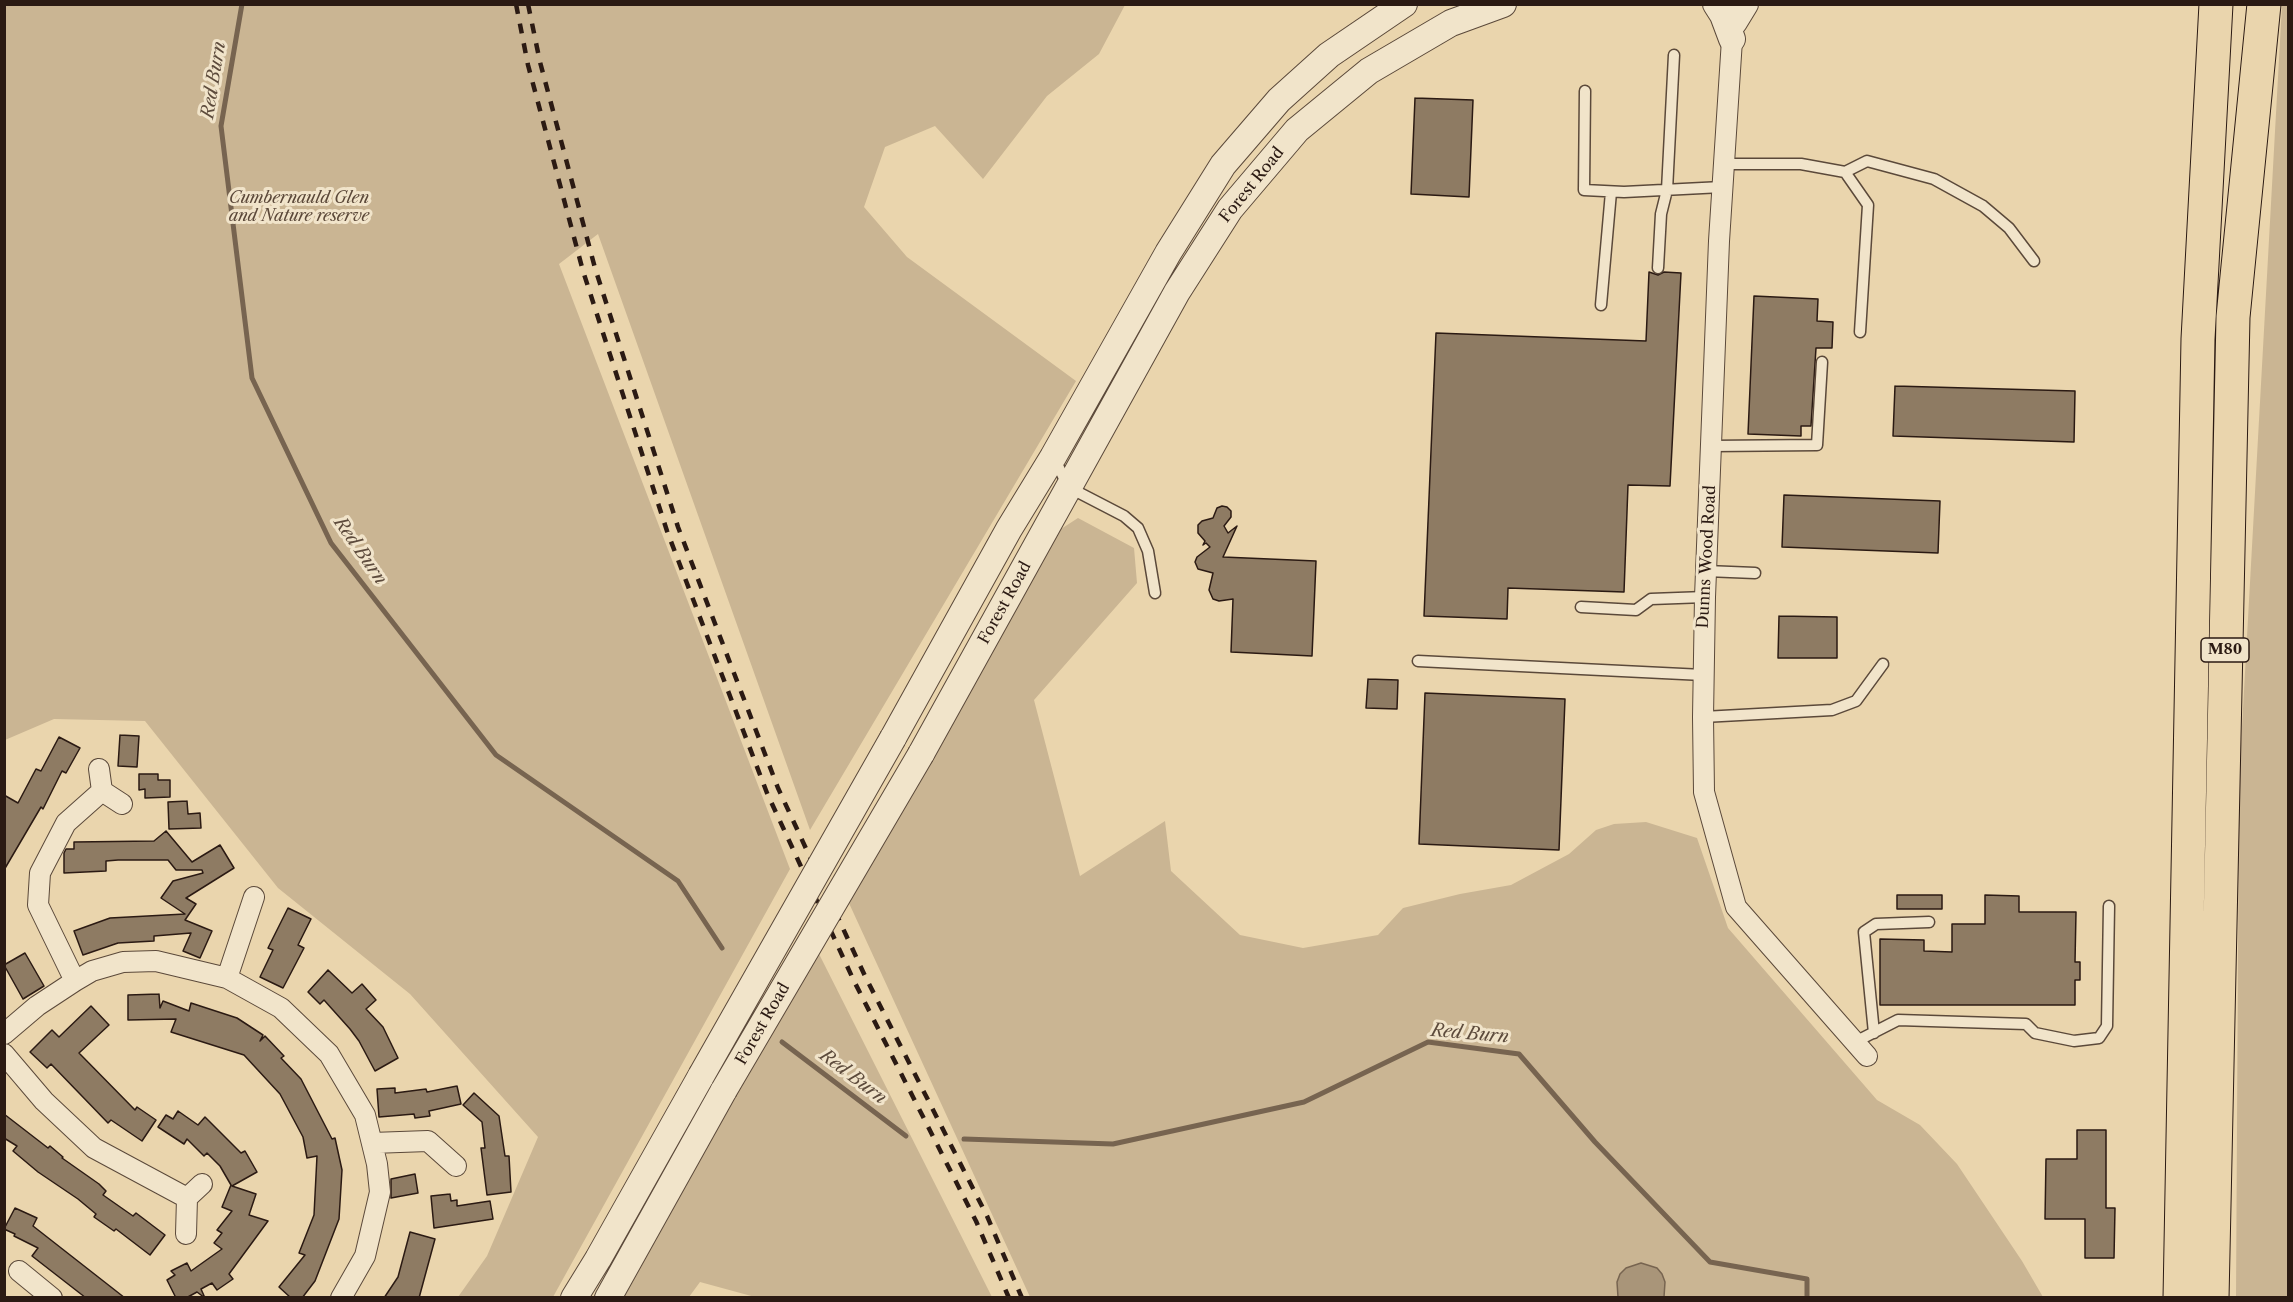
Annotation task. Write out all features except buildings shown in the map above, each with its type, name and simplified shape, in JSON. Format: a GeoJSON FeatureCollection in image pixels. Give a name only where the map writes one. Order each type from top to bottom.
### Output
{"type":"FeatureCollection","features":[{"type":"Feature","properties":{"kind":"highway","name":"M80"},"geometry":{"type":"LineString","coordinates":[[2180,1298],[2198,339],[2216,4]]}},
{"type":"Feature","properties":{"kind":"highway","name":"M80"},"geometry":{"type":"LineString","coordinates":[[2212,1298],[2233,317],[2264,4]]}},
{"type":"Feature","properties":{"kind":"street","name":"Forest Road"},"geometry":{"type":"LineString","coordinates":[[574,1298],[893,738],[1009,528],[1053,457],[1168,253],[1223,165],[1280,100],[1329,55],[1404,4]]}},
{"type":"Feature","properties":{"kind":"street","name":"Forest Road"},"geometry":{"type":"LineString","coordinates":[[608,1298],[724,1090],[921,754],[1177,292],[1230,209],[1296,130],[1370,71],[1451,23],[1503,4]]}},
{"type":"Feature","properties":{"kind":"street","name":"Dunns Wood Road"},"geometry":{"type":"LineString","coordinates":[[1732,15],[1722,187],[1705,597],[1704,792],[1736,907],[1861,1049]]}},
{"type":"Feature","properties":{"kind":"street"},"geometry":{"type":"LineString","coordinates":[[99,769],[102,792]]}},
{"type":"Feature","properties":{"kind":"street"},"geometry":{"type":"LineString","coordinates":[[102,792],[122,804]]}},
{"type":"Feature","properties":{"kind":"street"},"geometry":{"type":"LineString","coordinates":[[75,981],[38,905],[40,873],[66,823],[102,792]]}},
{"type":"Feature","properties":{"kind":"street"},"geometry":{"type":"LineString","coordinates":[[228,978],[254,897]]}},
{"type":"Feature","properties":{"kind":"street"},"geometry":{"type":"LineString","coordinates":[[4,1034],[37,1006],[75,981],[92,971],[123,962],[156,961],[228,978],[281,1008],[329,1054],[365,1114],[372,1143],[380,1192],[366,1256],[341,1298]]}},
{"type":"Feature","properties":{"kind":"street"},"geometry":{"type":"LineString","coordinates":[[4,1054],[44,1101],[94,1148],[187,1198]]}},
{"type":"Feature","properties":{"kind":"street"},"geometry":{"type":"LineString","coordinates":[[372,1143],[428,1141],[456,1166]]}},
{"type":"Feature","properties":{"kind":"street"},"geometry":{"type":"LineString","coordinates":[[186,1234],[187,1198],[202,1184]]}},
{"type":"Feature","properties":{"kind":"street"},"geometry":{"type":"LineString","coordinates":[[19,1271],[52,1298]]}},
{"type":"Feature","properties":{"kind":"lane"},"geometry":{"type":"LineString","coordinates":[[1658,268],[1661,214],[1667,190],[1674,55]]}},
{"type":"Feature","properties":{"kind":"lane"},"geometry":{"type":"LineString","coordinates":[[1585,91],[1584,190],[1611,192],[1722,187]]}},
{"type":"Feature","properties":{"kind":"lane"},"geometry":{"type":"LineString","coordinates":[[1724,164],[1801,164],[1845,172],[1867,161],[1934,179],[1983,206],[2009,228],[2034,261]]}},
{"type":"Feature","properties":{"kind":"lane"},"geometry":{"type":"LineString","coordinates":[[1845,172],[1868,205],[1860,332]]}},
{"type":"Feature","properties":{"kind":"lane"},"geometry":{"type":"LineString","coordinates":[[1601,305],[1611,192]]}},
{"type":"Feature","properties":{"kind":"lane"},"geometry":{"type":"LineString","coordinates":[[1712,446],[1817,445],[1822,362]]}},
{"type":"Feature","properties":{"kind":"lane"},"geometry":{"type":"LineString","coordinates":[[1053,457],[1068,487],[1124,516],[1138,528],[1148,551],[1155,593]]}},
{"type":"Feature","properties":{"kind":"lane"},"geometry":{"type":"LineString","coordinates":[[1706,571],[1755,573]]}},
{"type":"Feature","properties":{"kind":"lane"},"geometry":{"type":"LineString","coordinates":[[1581,607],[1636,610],[1651,598],[1705,597]]}},
{"type":"Feature","properties":{"kind":"lane"},"geometry":{"type":"LineString","coordinates":[[1418,661],[1703,675]]}},
{"type":"Feature","properties":{"kind":"lane"},"geometry":{"type":"LineString","coordinates":[[1703,717],[1832,710],[1856,701],[1883,664]]}},
{"type":"Feature","properties":{"kind":"lane"},"geometry":{"type":"LineString","coordinates":[[1861,1049],[1874,1033],[1898,1020],[2026,1024],[2035,1033],[2074,1041],[2099,1038],[2107,1026],[2109,906]]}},
{"type":"Feature","properties":{"kind":"lane"},"geometry":{"type":"LineString","coordinates":[[1874,1033],[1864,932],[1876,924],[1929,922]]}},
{"type":"Feature","properties":{"kind":"green space","name":"Cumbernauld Glen and Nature reserve"},"geometry":{"type":"Polygon","coordinates":[[[5,4],[1125,5],[1099,54],[1047,96],[983,179],[935,126],[885,147],[864,207],[907,257],[1076,381],[810,830],[598,234],[559,264],[790,869],[553,1297],[458,1297],[487,1256],[538,1137],[410,994],[278,888],[145,721],[54,719],[5,740],[5,4]]]}},
{"type":"Feature","properties":{"kind":"green space"},"geometry":{"type":"Polygon","coordinates":[[[2288,4],[2288,1297],[2236,1297],[2239,781],[2282,5],[2288,4]]]}},
{"type":"Feature","properties":{"kind":"green space"},"geometry":{"type":"Polygon","coordinates":[[[1078,518],[1134,548],[1137,583],[1034,700],[1080,876],[1165,821],[1171,871],[1240,935],[1303,948],[1378,935],[1403,908],[1460,894],[1511,885],[1569,854],[1596,830],[1614,824],[1646,822],[1697,838],[1728,928],[1877,1100],[1920,1125],[1957,1164],[2022,1261],[2043,1297],[1030,1297],[848,901],[1061,529],[1078,518]]]}},
{"type":"Feature","properties":{"kind":"green space"},"geometry":{"type":"Polygon","coordinates":[[[817,950],[992,1297],[755,1297],[700,1282],[689,1297],[616,1298],[817,950]]]}},
{"type":"Feature","properties":{"kind":"shaded area"},"geometry":{"type":"Polygon","coordinates":[[[1641,1263],[1657,1268],[1662,1274],[1665,1282],[1664,1297],[1618,1297],[1617,1282],[1620,1274],[1626,1268],[1641,1263]]]}},
{"type":"Feature","properties":{"kind":"waterway","name":"Red Burn"},"geometry":{"type":"LineString","coordinates":[[242,4],[221,126],[252,378],[331,543],[496,755],[678,881],[722,948]]}},
{"type":"Feature","properties":{"kind":"waterway","name":"Red Burn"},"geometry":{"type":"LineString","coordinates":[[782,1042],[906,1136]]}},
{"type":"Feature","properties":{"kind":"waterway","name":"Red Burn"},"geometry":{"type":"LineString","coordinates":[[964,1139],[1113,1144],[1304,1102],[1428,1042],[1519,1054],[1595,1142],[1710,1262],[1807,1279],[1807,1298]]}},
{"type":"Feature","properties":{"kind":"railway"},"geometry":{"type":"LineString","coordinates":[[516,4],[528,65],[583,271],[667,531],[767,793],[854,981],[976,1221],[1009,1298]]}},
{"type":"Feature","properties":{"kind":"railway"},"geometry":{"type":"LineString","coordinates":[[528,4],[540,62],[595,268],[678,527],[778,788],[865,976],[987,1216],[1022,1298]]}}]}
